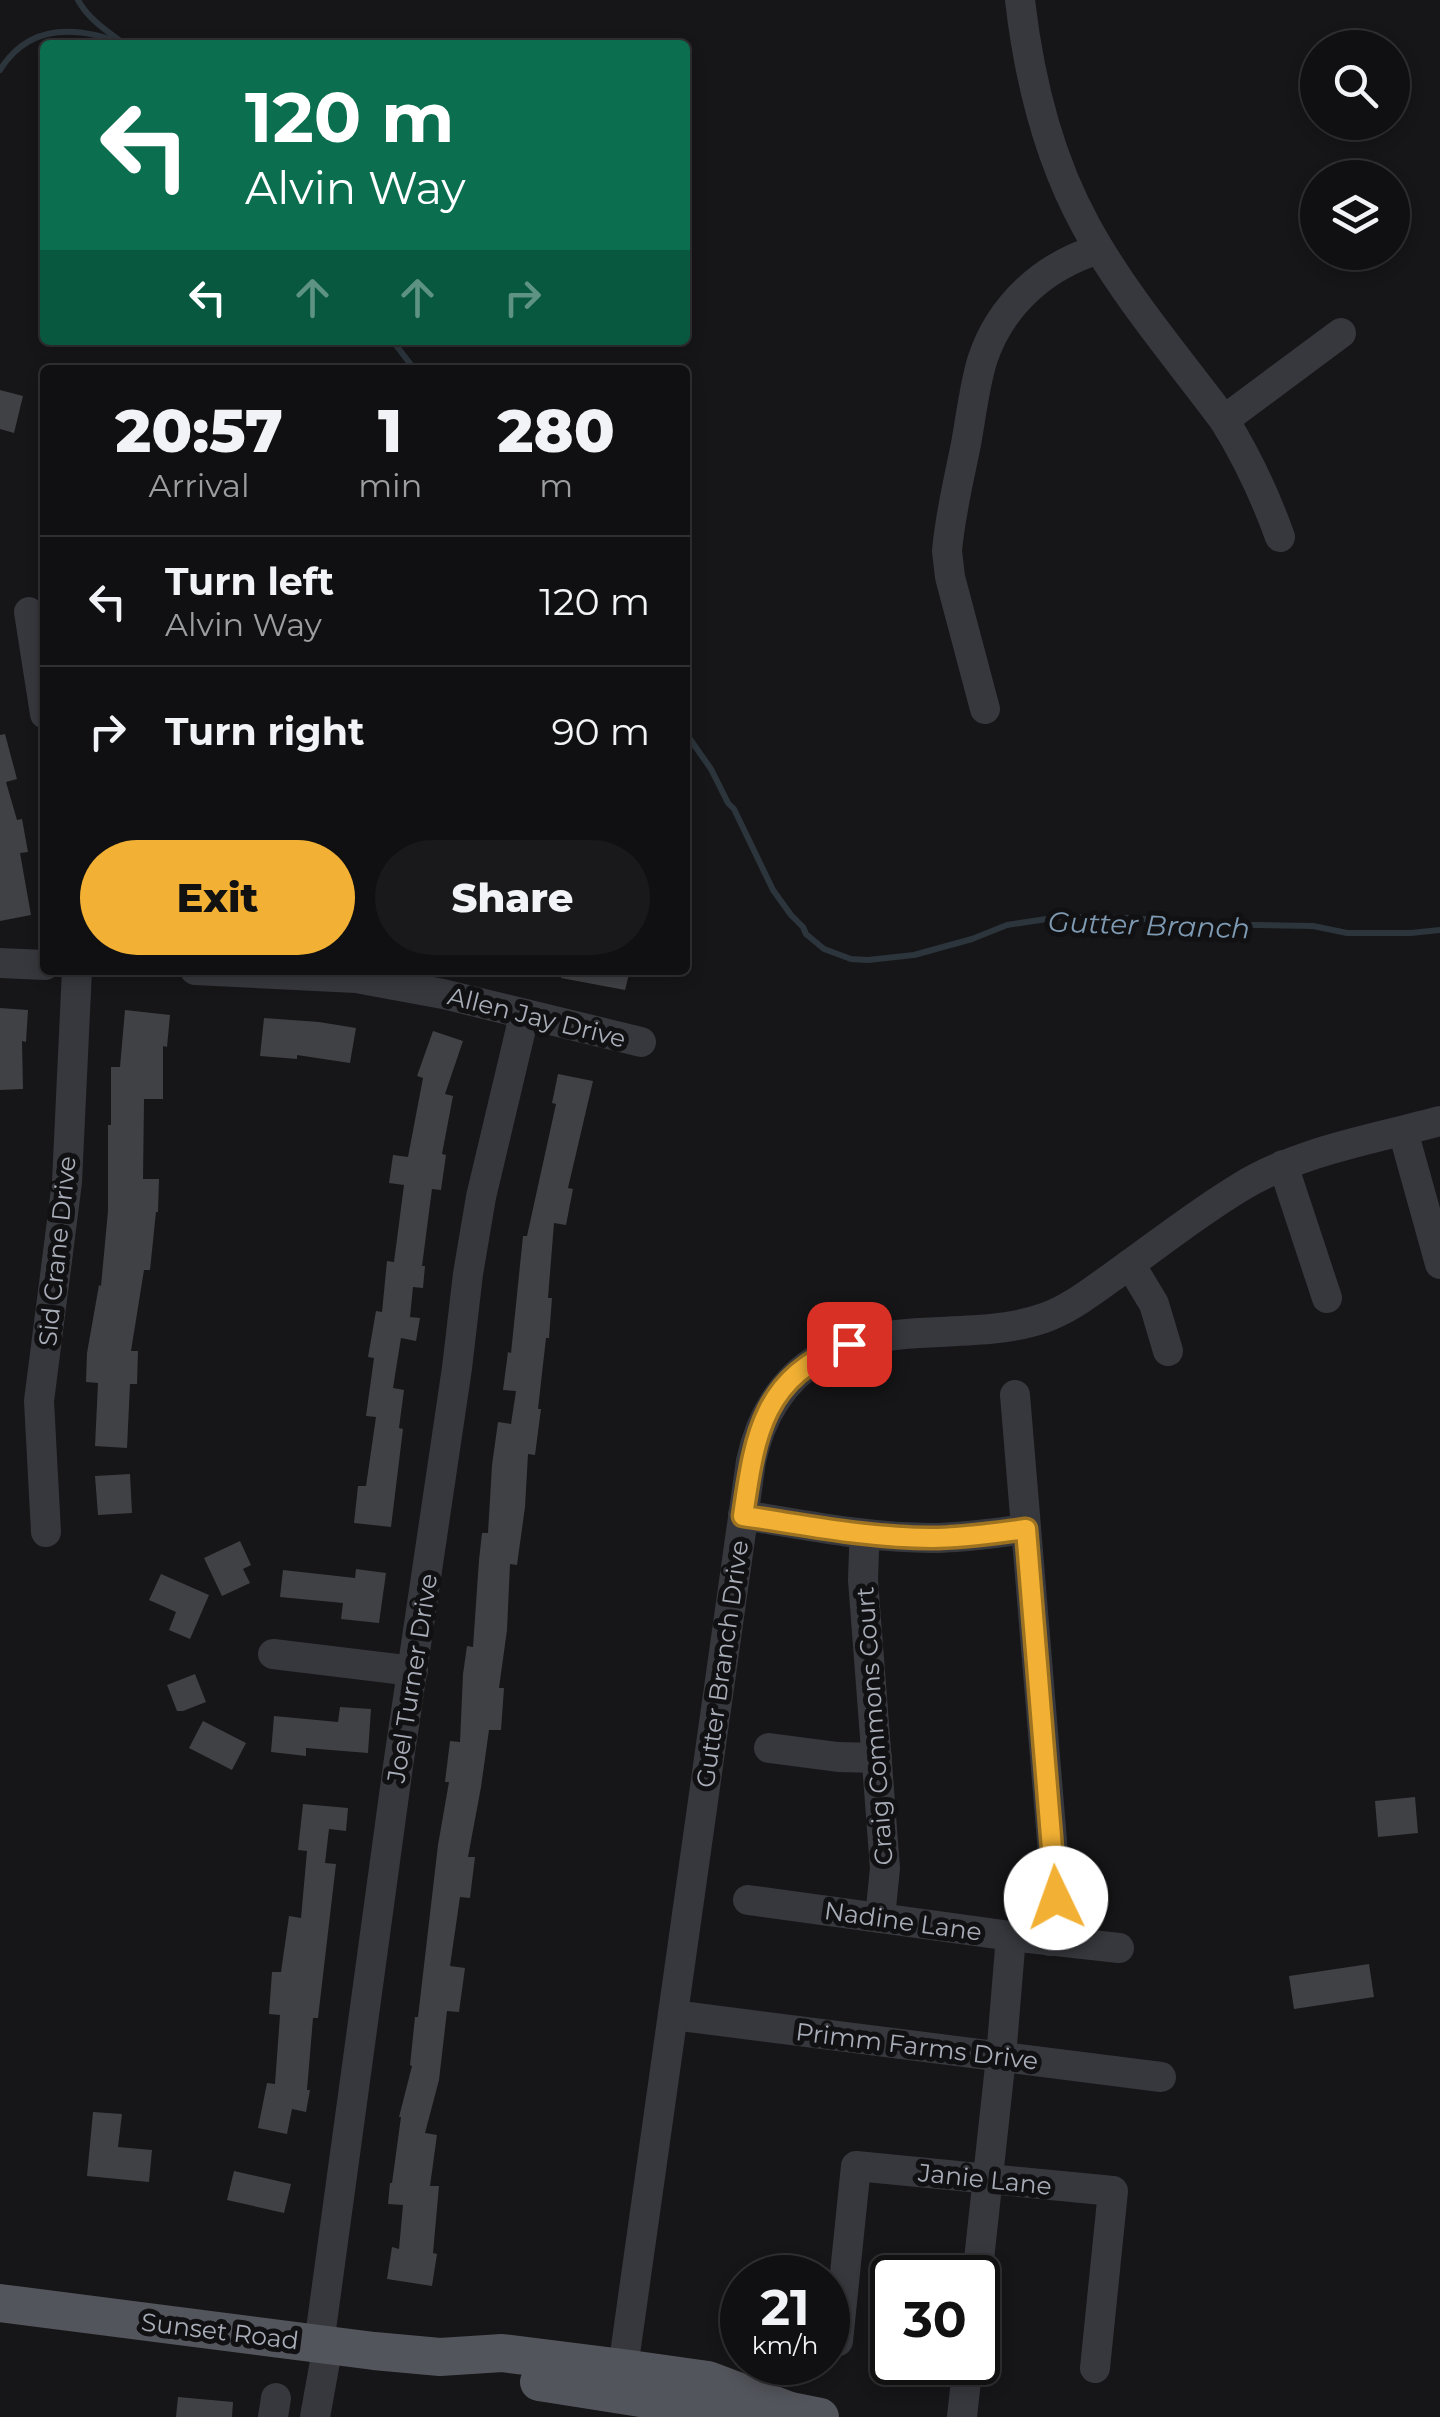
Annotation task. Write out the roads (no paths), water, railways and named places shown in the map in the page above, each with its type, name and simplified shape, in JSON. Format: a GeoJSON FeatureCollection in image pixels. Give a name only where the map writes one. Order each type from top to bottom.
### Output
{"type":"FeatureCollection","features":[{"type":"Feature","properties":{"kind":"main road","name":"Sunset Road"},"geometry":{"type":"LineString","coordinates":[[0,2303],[440,2357],[502,2354],[623,2368],[708,2380],[805,2414]]}},
{"type":"Feature","properties":{"kind":"main road","name":"Sunset Road"},"geometry":{"type":"LineString","coordinates":[[440,2357],[498,2376],[647,2400],[805,2414]]}},
{"type":"Feature","properties":{"kind":"street"},"geometry":{"type":"LineString","coordinates":[[1020,0],[1029,63],[1047,134],[1074,201],[1099,248],[1224,420],[1253,470],[1280,537]]}},
{"type":"Feature","properties":{"kind":"street"},"geometry":{"type":"LineString","coordinates":[[986,709],[950,576],[947,550],[982,361],[998,326],[1033,283],[1064,262],[1099,248]]}},
{"type":"Feature","properties":{"kind":"street"},"geometry":{"type":"LineString","coordinates":[[1224,420],[1342,333]]}},
{"type":"Feature","properties":{"kind":"street"},"geometry":{"type":"LineString","coordinates":[[29,612],[40,682]]}},
{"type":"Feature","properties":{"kind":"street"},"geometry":{"type":"LineString","coordinates":[[0,963],[40,966]]}},
{"type":"Feature","properties":{"kind":"street","name":"Sid Crane Drive"},"geometry":{"type":"LineString","coordinates":[[46,1532],[39,1401],[66,1182],[77,975]]}},
{"type":"Feature","properties":{"kind":"street","name":"Allen Jay Drive"},"geometry":{"type":"LineString","coordinates":[[360,975],[641,1042]]}},
{"type":"Feature","properties":{"kind":"street","name":"Joel Turner Drive"},"geometry":{"type":"LineString","coordinates":[[315,2417],[468,1274],[481,1197],[524,1016]]}},
{"type":"Feature","properties":{"kind":"street","name":"Gutter Branch Drive"},"geometry":{"type":"LineString","coordinates":[[623,2368],[751,1460],[760,1426],[779,1394],[804,1368],[849,1344],[1042,1319],[1076,1302],[1237,1189],[1283,1164],[1440,1121]]}},
{"type":"Feature","properties":{"kind":"street"},"geometry":{"type":"LineString","coordinates":[[1403,1131],[1440,1264]]}},
{"type":"Feature","properties":{"kind":"street"},"geometry":{"type":"LineString","coordinates":[[1283,1164],[1328,1298]]}},
{"type":"Feature","properties":{"kind":"street"},"geometry":{"type":"LineString","coordinates":[[1130,1264],[1154,1304],[1168,1351]]}},
{"type":"Feature","properties":{"kind":"street"},"geometry":{"type":"LineString","coordinates":[[1015,1395],[1055,1876],[1050,1941]]}},
{"type":"Feature","properties":{"kind":"street"},"geometry":{"type":"LineString","coordinates":[[743,1516],[868,1534],[947,1538],[1026,1529]]}},
{"type":"Feature","properties":{"kind":"street","name":"Craig Commons Court"},"geometry":{"type":"LineString","coordinates":[[868,1534],[863,1580],[886,1868],[880,1918]]}},
{"type":"Feature","properties":{"kind":"street"},"geometry":{"type":"LineString","coordinates":[[273,1654],[413,1671]]}},
{"type":"Feature","properties":{"kind":"street"},"geometry":{"type":"LineString","coordinates":[[768,1748],[877,1758]]}},
{"type":"Feature","properties":{"kind":"street","name":"Nadine Lane"},"geometry":{"type":"LineString","coordinates":[[748,1900],[1119,1948]]}},
{"type":"Feature","properties":{"kind":"street"},"geometry":{"type":"LineString","coordinates":[[980,2255],[1011,1936]]}},
{"type":"Feature","properties":{"kind":"street","name":"Primm Farms Drive"},"geometry":{"type":"LineString","coordinates":[[673,2015],[1161,2077]]}},
{"type":"Feature","properties":{"kind":"street","name":"Janie Lane"},"geometry":{"type":"LineString","coordinates":[[847,2255],[856,2166],[1113,2192],[1095,2368]]}},
{"type":"Feature","properties":{"kind":"street"},"geometry":{"type":"LineString","coordinates":[[962,2417],[965,2385]]}},
{"type":"Feature","properties":{"kind":"waterway"},"geometry":{"type":"LineString","coordinates":[[78,0],[91,17],[119,40]]}},
{"type":"Feature","properties":{"kind":"waterway","name":"Gutter Branch"},"geometry":{"type":"LineString","coordinates":[[0,70],[12,54],[41,36],[73,32],[111,40]]}},
{"type":"Feature","properties":{"kind":"waterway","name":"Gutter Branch"},"geometry":{"type":"LineString","coordinates":[[396,345],[411,365]]}},
{"type":"Feature","properties":{"kind":"waterway","name":"Gutter Branch"},"geometry":{"type":"LineString","coordinates":[[690,739],[734,809],[773,890],[791,915],[824,949],[851,959],[914,955],[1007,925],[1060,917],[1313,926],[1347,933],[1440,930]]}}]}
